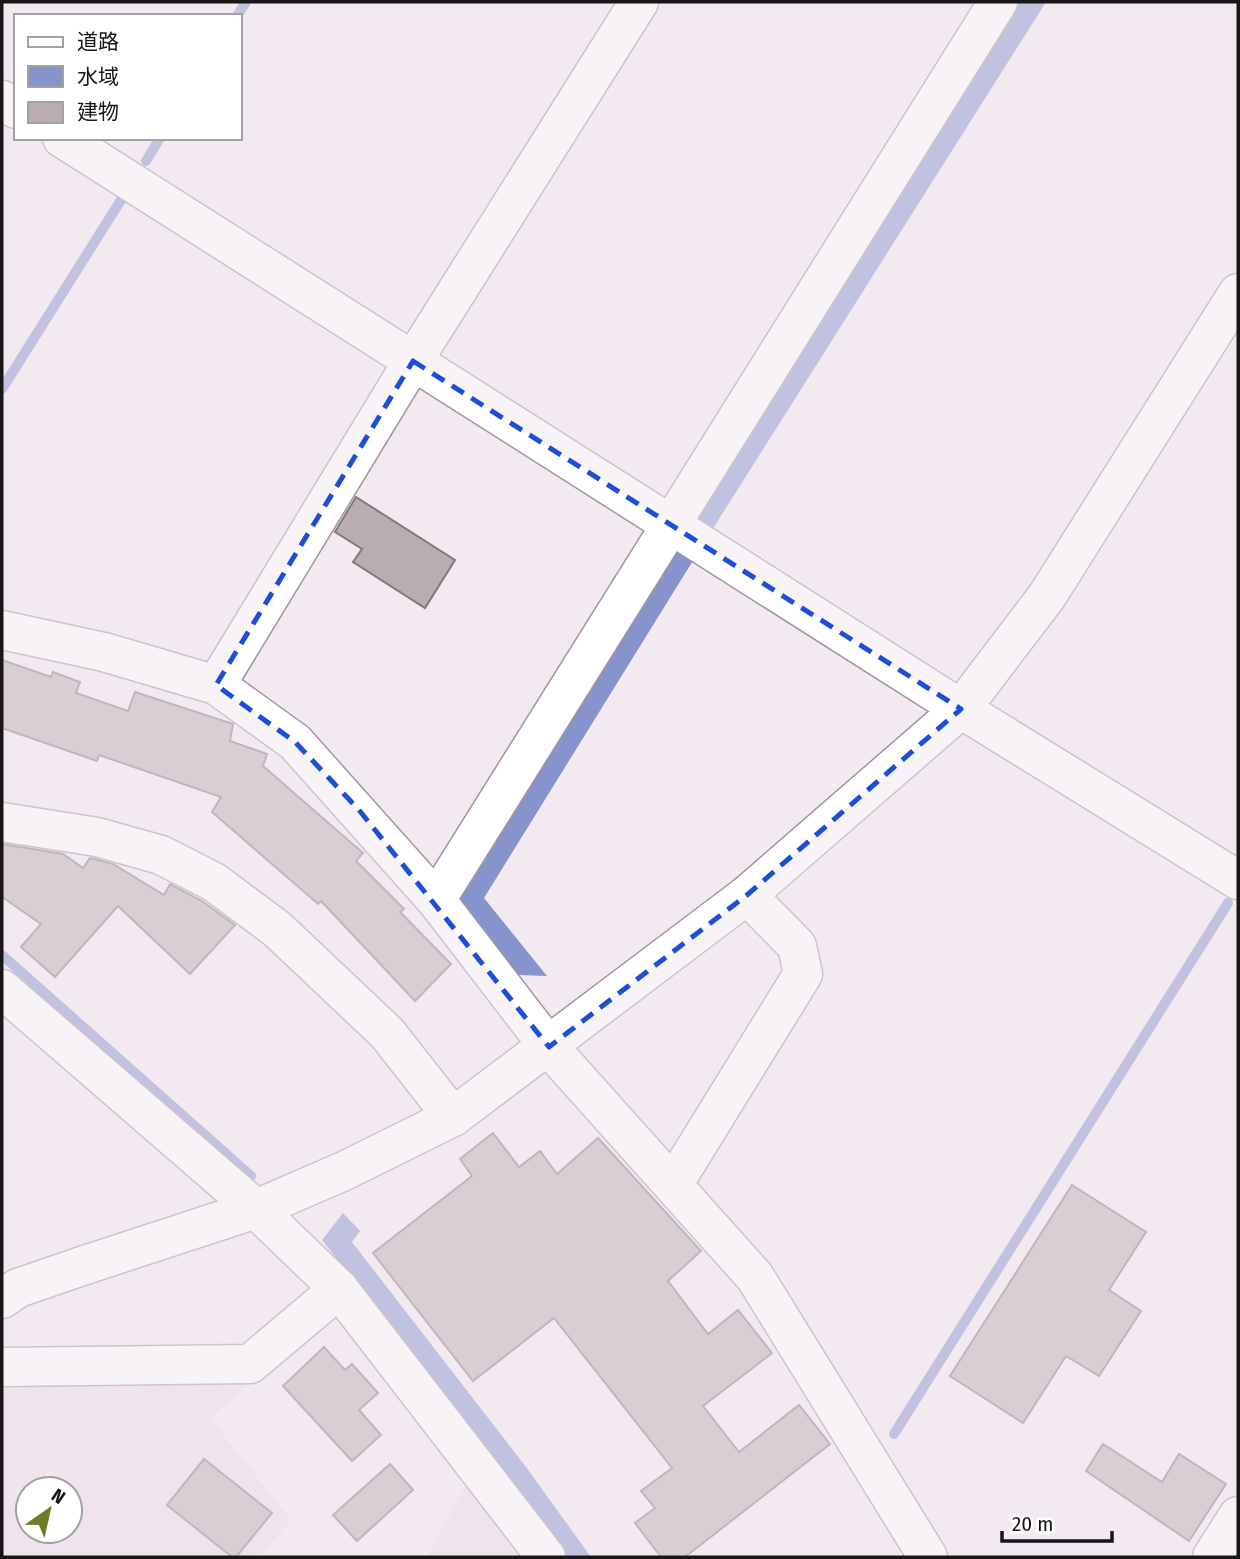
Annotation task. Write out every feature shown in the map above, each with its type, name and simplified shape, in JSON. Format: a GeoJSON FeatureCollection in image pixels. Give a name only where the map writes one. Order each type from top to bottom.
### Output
{"type":"FeatureCollection","features":[{"type":"Feature","properties":{"kind":"street"},"geometry":{"type":"LineString","coordinates":[[216,685],[413,361],[639,2]]}},
{"type":"Feature","properties":{"kind":"street"},"geometry":{"type":"LineString","coordinates":[[436,900],[675,528],[998,2]]}},
{"type":"Feature","properties":{"kind":"street"},"geometry":{"type":"LineString","coordinates":[[65,140],[961,709],[1238,880]]}},
{"type":"Feature","properties":{"kind":"street"},"geometry":{"type":"LineString","coordinates":[[2,1299],[18,1288],[74,1268],[256,1209],[344,1171],[453,1117],[747,895],[961,709],[1047,596],[1238,293]]}},
{"type":"Feature","properties":{"kind":"street"},"geometry":{"type":"LineString","coordinates":[[2,630],[104,652],[216,685],[295,742],[436,900],[549,1047],[674,1183],[755,1277],[928,1557]]}},
{"type":"Feature","properties":{"kind":"street"},"geometry":{"type":"LineString","coordinates":[[2,822],[97,838],[135,848],[161,856],[214,882],[277,929],[387,1033],[453,1117]]}},
{"type":"Feature","properties":{"kind":"street"},"geometry":{"type":"LineString","coordinates":[[674,1183],[803,974],[797,946],[747,895]]}},
{"type":"Feature","properties":{"kind":"street"},"geometry":{"type":"LineString","coordinates":[[2,989],[256,1209],[339,1289],[546,1557]]}},
{"type":"Feature","properties":{"kind":"street"},"geometry":{"type":"LineString","coordinates":[[2,1367],[250,1364],[339,1289]]}},
{"type":"Feature","properties":{"kind":"street"},"geometry":{"type":"LineString","coordinates":[[1212,1557],[1238,1516]]}},
{"type":"Feature","properties":{"kind":"highlighted area"},"geometry":{"type":"Polygon","coordinates":[[[413,361],[961,709],[747,895],[549,1047],[359,810],[295,742],[216,685],[413,361]]]}},
{"type":"Feature","properties":{"kind":"shaded area"},"geometry":{"type":"Polygon","coordinates":[[[256,1377],[210,1418],[291,1520],[259,1557],[2,1557],[2,1382],[256,1377]]]}},
{"type":"Feature","properties":{"kind":"shaded area"},"geometry":{"type":"Polygon","coordinates":[[[466,1486],[522,1557],[427,1557],[466,1486]]]}},
{"type":"Feature","properties":{"kind":"water"},"geometry":{"type":"Polygon","coordinates":[[[1017,2],[1046,2],[712,530],[484,898],[547,976],[519,975],[457,895],[1017,2]]]}},
{"type":"Feature","properties":{"kind":"water"},"geometry":{"type":"Polygon","coordinates":[[[343,1213],[360,1231],[352,1242],[526,1467],[591,1557],[566,1557],[512,1483],[322,1240],[343,1213]]]}},
{"type":"Feature","properties":{"kind":"building"},"geometry":{"type":"Polygon","coordinates":[[[356,497],[455,560],[425,608],[353,562],[362,549],[335,532],[356,497]]]}},
{"type":"Feature","properties":{"kind":"building"},"geometry":{"type":"Polygon","coordinates":[[[2,660],[51,677],[53,672],[80,682],[76,693],[128,711],[135,692],[233,724],[230,741],[267,754],[263,766],[363,853],[356,861],[404,909],[400,912],[451,964],[415,1001],[321,901],[318,904],[212,812],[221,797],[99,755],[97,761],[2,728],[2,660]]]}},
{"type":"Feature","properties":{"kind":"building"},"geometry":{"type":"Polygon","coordinates":[[[2,844],[63,854],[83,868],[90,858],[113,864],[164,895],[170,884],[202,901],[235,925],[190,974],[118,906],[55,977],[21,947],[41,924],[2,897],[2,844]]]}},
{"type":"Feature","properties":{"kind":"building"},"geometry":{"type":"Polygon","coordinates":[[[493,1133],[519,1167],[540,1151],[557,1174],[598,1138],[701,1251],[668,1281],[708,1334],[738,1310],[772,1353],[703,1406],[739,1452],[799,1405],[830,1444],[685,1557],[661,1557],[635,1523],[655,1508],[641,1491],[672,1468],[554,1318],[473,1381],[373,1253],[472,1176],[460,1159],[493,1133]]]}},
{"type":"Feature","properties":{"kind":"building"},"geometry":{"type":"Polygon","coordinates":[[[1072,1185],[1146,1232],[1109,1290],[1141,1311],[1099,1376],[1066,1356],[1023,1423],[950,1376],[1072,1185]]]}},
{"type":"Feature","properties":{"kind":"building"},"geometry":{"type":"Polygon","coordinates":[[[324,1347],[345,1370],[352,1364],[378,1393],[359,1410],[381,1435],[352,1461],[283,1386],[324,1347]]]}},
{"type":"Feature","properties":{"kind":"building"},"geometry":{"type":"Polygon","coordinates":[[[1103,1444],[1162,1482],[1179,1454],[1226,1484],[1189,1541],[1086,1471],[1103,1444]]]}},
{"type":"Feature","properties":{"kind":"building"},"geometry":{"type":"Polygon","coordinates":[[[204,1459],[272,1513],[236,1557],[232,1557],[167,1505],[204,1459]]]}},
{"type":"Feature","properties":{"kind":"building"},"geometry":{"type":"Polygon","coordinates":[[[390,1464],[413,1490],[357,1541],[333,1515],[390,1464]]]}},
{"type":"Feature","properties":{"kind":"waterway"},"geometry":{"type":"LineString","coordinates":[[238,14],[246,2]]}},
{"type":"Feature","properties":{"kind":"waterway"},"geometry":{"type":"LineString","coordinates":[[146,161],[159,140]]}},
{"type":"Feature","properties":{"kind":"waterway"},"geometry":{"type":"LineString","coordinates":[[2,389],[121,200]]}},
{"type":"Feature","properties":{"kind":"waterway"},"geometry":{"type":"LineString","coordinates":[[894,1434],[1228,903]]}},
{"type":"Feature","properties":{"kind":"waterway"},"geometry":{"type":"LineString","coordinates":[[2,955],[251,1176]]}}]}
